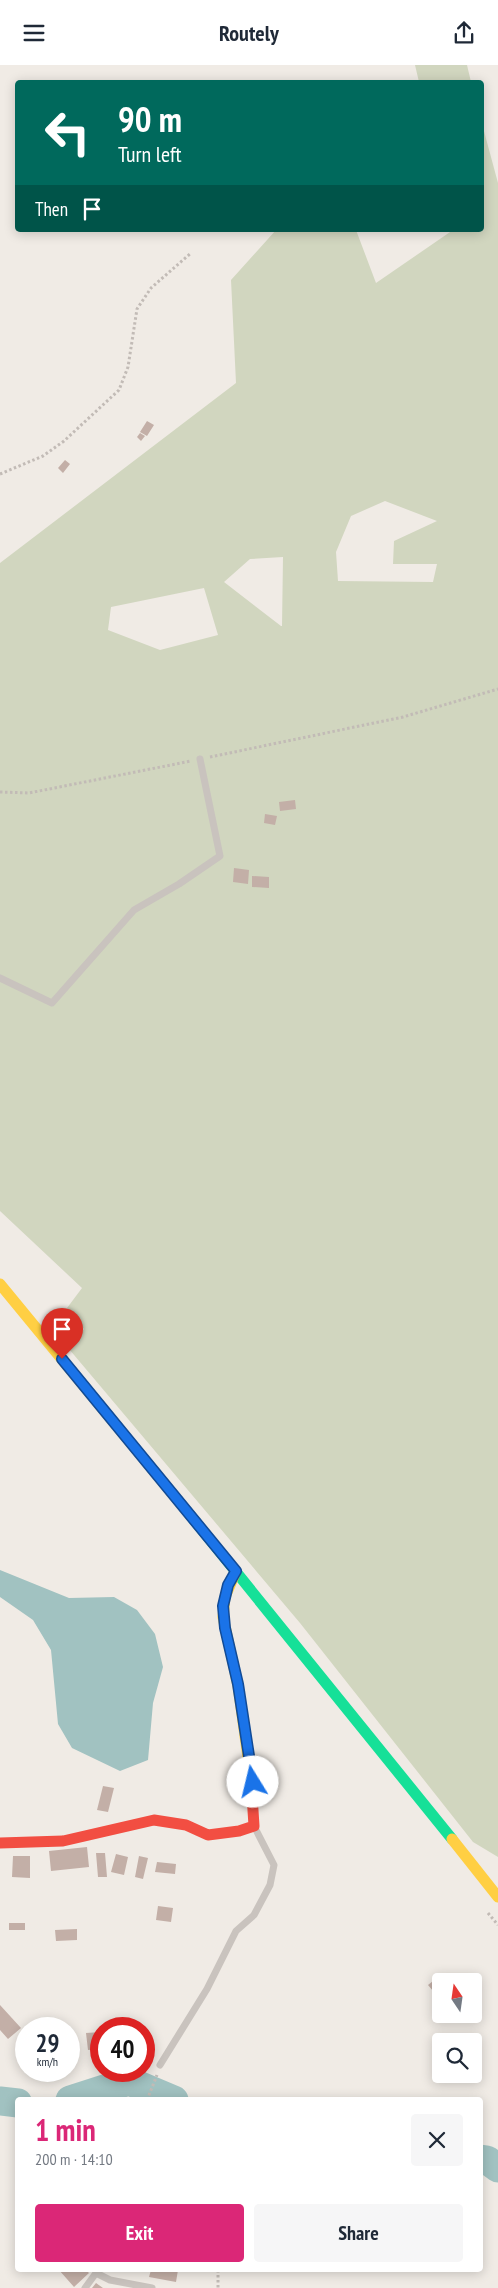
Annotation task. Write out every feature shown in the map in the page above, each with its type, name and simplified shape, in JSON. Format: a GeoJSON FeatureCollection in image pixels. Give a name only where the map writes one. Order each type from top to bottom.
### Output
{"type":"FeatureCollection","features":[{"type":"Feature","properties":{"kind":"street"},"geometry":{"type":"LineString","coordinates":[[0,1284],[236,1571],[498,1897]]}},
{"type":"Feature","properties":{"kind":"street"},"geometry":{"type":"LineString","coordinates":[[0,1843],[63,1841],[154,1820],[186,1825],[208,1835],[239,1831],[254,1826],[253,1782],[238,1684],[225,1628],[223,1606],[228,1585],[236,1571]]}},
{"type":"Feature","properties":{"kind":"lane"},"geometry":{"type":"LineString","coordinates":[[0,978],[52,1003],[134,910],[179,884],[220,856],[200,759]]}},
{"type":"Feature","properties":{"kind":"lane"},"geometry":{"type":"LineString","coordinates":[[160,2065],[207,1989],[236,1931],[254,1915],[270,1885],[274,1865],[254,1826]]}},
{"type":"Feature","properties":{"kind":"lane"},"geometry":{"type":"LineString","coordinates":[[85,2288],[96,2272],[110,2279],[152,2288]]}},
{"type":"Feature","properties":{"kind":"path"},"geometry":{"type":"LineString","coordinates":[[0,474],[43,456],[64,441],[119,391],[128,367],[138,309],[151,288],[191,253]]}},
{"type":"Feature","properties":{"kind":"path"},"geometry":{"type":"LineString","coordinates":[[0,792],[29,793],[200,759],[403,717],[498,689]]}},
{"type":"Feature","properties":{"kind":"path"},"geometry":{"type":"LineString","coordinates":[[148,2097],[160,2065]]}},
{"type":"Feature","properties":{"kind":"path"},"geometry":{"type":"LineString","coordinates":[[218,2272],[218,2288]]}},
{"type":"Feature","properties":{"kind":"green space"},"geometry":{"type":"Polygon","coordinates":[[[415,65],[467,65],[471,80],[419,80],[415,65]]]}},
{"type":"Feature","properties":{"kind":"green space"},"geometry":{"type":"Polygon","coordinates":[[[484,131],[498,183],[498,1857],[473,1842],[300,1623],[69,1349],[84,1329],[67,1308],[82,1288],[0,1211],[0,563],[236,383],[231,280],[274,232],[357,232],[376,283],[450,232],[484,232],[484,131]],[[385,501],[351,516],[336,552],[338,581],[433,582],[437,564],[393,564],[394,541],[437,521],[385,501]],[[283,557],[250,559],[224,582],[281,626],[282,626],[283,557]],[[204,588],[111,607],[108,630],[160,650],[218,635],[204,588]]]}},
{"type":"Feature","properties":{"kind":"water"},"geometry":{"type":"Polygon","coordinates":[[[0,1570],[69,1598],[114,1597],[137,1610],[155,1634],[163,1667],[153,1703],[148,1760],[120,1771],[72,1748],[58,1724],[51,1650],[33,1620],[0,1597],[0,1570]]]}},
{"type":"Feature","properties":{"kind":"building"},"geometry":{"type":"Polygon","coordinates":[[[147,421],[154,425],[147,436],[140,432],[147,421]]]}},
{"type":"Feature","properties":{"kind":"building"},"geometry":{"type":"Polygon","coordinates":[[[140,433],[145,436],[141,441],[137,437],[140,433]]]}},
{"type":"Feature","properties":{"kind":"building"},"geometry":{"type":"Polygon","coordinates":[[[65,460],[70,464],[63,473],[58,468],[65,460]]]}},
{"type":"Feature","properties":{"kind":"building"},"geometry":{"type":"Polygon","coordinates":[[[295,800],[296,809],[280,811],[279,802],[295,800]]]}},
{"type":"Feature","properties":{"kind":"building"},"geometry":{"type":"Polygon","coordinates":[[[265,814],[277,816],[275,825],[264,823],[265,814]]]}},
{"type":"Feature","properties":{"kind":"building"},"geometry":{"type":"Polygon","coordinates":[[[234,868],[249,870],[248,884],[233,882],[234,868]]]}},
{"type":"Feature","properties":{"kind":"building"},"geometry":{"type":"Polygon","coordinates":[[[252,876],[269,877],[269,888],[252,887],[252,876]]]}},
{"type":"Feature","properties":{"kind":"building"},"geometry":{"type":"Polygon","coordinates":[[[103,1786],[114,1788],[108,1812],[97,1810],[103,1786]]]}},
{"type":"Feature","properties":{"kind":"building"},"geometry":{"type":"Polygon","coordinates":[[[87,1847],[89,1867],[51,1871],[49,1851],[87,1847]]]}},
{"type":"Feature","properties":{"kind":"building"},"geometry":{"type":"Polygon","coordinates":[[[96,1853],[105,1853],[107,1877],[98,1877],[96,1853]]]}},
{"type":"Feature","properties":{"kind":"building"},"geometry":{"type":"Polygon","coordinates":[[[116,1854],[128,1857],[124,1875],[111,1872],[116,1854]]]}},
{"type":"Feature","properties":{"kind":"building"},"geometry":{"type":"Polygon","coordinates":[[[13,1856],[30,1856],[30,1878],[12,1877],[13,1856]]]}},
{"type":"Feature","properties":{"kind":"building"},"geometry":{"type":"Polygon","coordinates":[[[139,1856],[148,1858],[143,1879],[135,1877],[139,1856]]]}},
{"type":"Feature","properties":{"kind":"building"},"geometry":{"type":"Polygon","coordinates":[[[157,1862],[176,1864],[175,1874],[155,1872],[157,1862]]]}},
{"type":"Feature","properties":{"kind":"building"},"geometry":{"type":"Polygon","coordinates":[[[158,1906],[173,1908],[171,1922],[156,1920],[158,1906]]]}},
{"type":"Feature","properties":{"kind":"building"},"geometry":{"type":"Polygon","coordinates":[[[9,1923],[25,1923],[25,1930],[9,1930],[9,1923]]]}},
{"type":"Feature","properties":{"kind":"building"},"geometry":{"type":"Polygon","coordinates":[[[77,1929],[77,1940],[56,1941],[55,1930],[77,1929]]]}},
{"type":"Feature","properties":{"kind":"building"},"geometry":{"type":"Polygon","coordinates":[[[432,1982],[432,1990],[428,1985],[432,1982]]]}},
{"type":"Feature","properties":{"kind":"building"},"geometry":{"type":"Polygon","coordinates":[[[0,2005],[15,2021],[15,2033],[8,2039],[0,2030],[0,2005]]]}},
{"type":"Feature","properties":{"kind":"building"},"geometry":{"type":"Polygon","coordinates":[[[86,2033],[90,2033],[90,2050],[88,2050],[86,2033]]]}},
{"type":"Feature","properties":{"kind":"building"},"geometry":{"type":"Polygon","coordinates":[[[61,2272],[89,2273],[74,2287],[61,2272]]]}},
{"type":"Feature","properties":{"kind":"building"},"geometry":{"type":"Polygon","coordinates":[[[150,2272],[178,2272],[176,2282],[149,2277],[150,2272]]]}},
{"type":"Feature","properties":{"kind":"building"},"geometry":{"type":"Polygon","coordinates":[[[96,2283],[103,2288],[92,2288],[96,2283]]]}},
{"type":"Feature","properties":{"kind":"waterway"},"geometry":{"type":"LineString","coordinates":[[79,2097],[129,2081],[167,2097]]}},
{"type":"Feature","properties":{"kind":"waterway"},"geometry":{"type":"LineString","coordinates":[[0,2101],[15,2103]]}},
{"type":"Feature","properties":{"kind":"waterway"},"geometry":{"type":"LineString","coordinates":[[483,2159],[498,2168]]}},
{"type":"Feature","properties":{"kind":"traffic: fast"},"geometry":{"type":"LineString","coordinates":[[190,1515],[452,1839]]}},
{"type":"Feature","properties":{"kind":"traffic: slow"},"geometry":{"type":"LineString","coordinates":[[0,1284],[190,1515]]}},
{"type":"Feature","properties":{"kind":"traffic: slow"},"geometry":{"type":"LineString","coordinates":[[236,1571],[225,1597],[223,1617],[238,1686],[251,1779]]}},
{"type":"Feature","properties":{"kind":"traffic: slow"},"geometry":{"type":"LineString","coordinates":[[452,1839],[498,1897]]}},
{"type":"Feature","properties":{"kind":"traffic: jam"},"geometry":{"type":"LineString","coordinates":[[0,1843],[63,1841],[154,1820],[186,1825],[208,1835],[239,1831],[254,1826],[251,1779]]}},
{"type":"Feature","properties":{"kind":"route"},"geometry":{"type":"LineString","coordinates":[[62,1359],[236,1571],[228,1585],[223,1606],[225,1628],[238,1684],[253,1782]]}}]}
